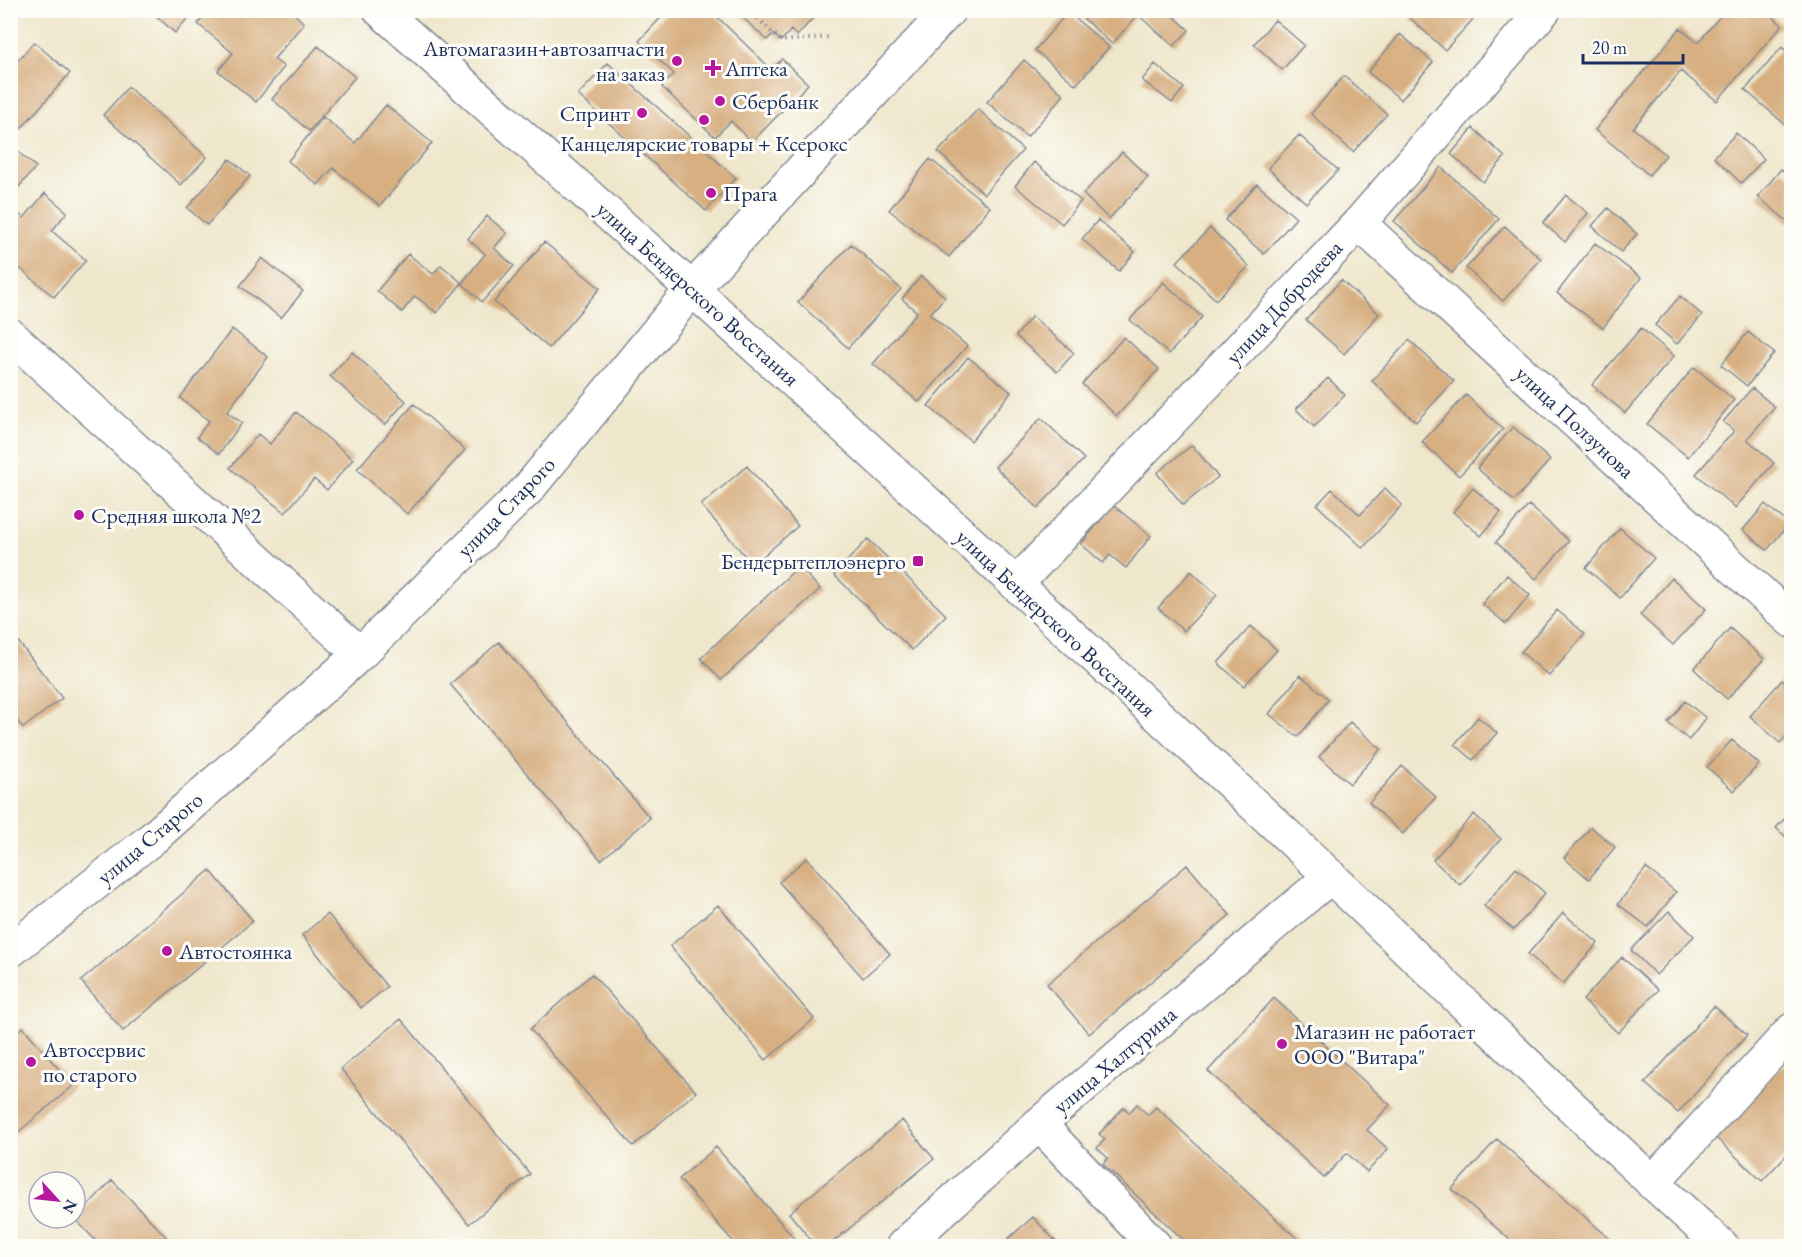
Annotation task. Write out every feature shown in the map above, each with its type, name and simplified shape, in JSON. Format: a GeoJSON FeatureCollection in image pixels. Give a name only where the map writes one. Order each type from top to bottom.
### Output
{"type":"FeatureCollection","features":[{"type":"Feature","properties":{"kind":"street","name":"улица Бендерского Восстания"},"geometry":{"type":"LineString","coordinates":[[380,10],[693,288],[1016,584],[1330,876],[1652,1184],[1722,1246]]}},
{"type":"Feature","properties":{"kind":"street","name":"улица Старого"},"geometry":{"type":"LineString","coordinates":[[10,951],[153,838],[360,654],[528,489],[693,288],[949,10]]}},
{"type":"Feature","properties":{"kind":"street","name":"улица Добродеева"},"geometry":{"type":"LineString","coordinates":[[1016,584],[1359,223],[1544,10]]}},
{"type":"Feature","properties":{"kind":"street","name":"улица Ползунова"},"geometry":{"type":"LineString","coordinates":[[1359,223],[1791,621]]}},
{"type":"Feature","properties":{"kind":"street"},"geometry":{"type":"LineString","coordinates":[[10,335],[360,654]]}},
{"type":"Feature","properties":{"kind":"street","name":"улица Халтурина"},"geometry":{"type":"LineString","coordinates":[[903,1246],[1040,1124],[1330,876]]}},
{"type":"Feature","properties":{"kind":"street"},"geometry":{"type":"LineString","coordinates":[[1652,1184],[1791,1030]]}},
{"type":"Feature","properties":{"kind":"street"},"geometry":{"type":"LineString","coordinates":[[1040,1124],[1155,1246]]}},
{"type":"Feature","properties":{"kind":"path"},"geometry":{"type":"LineString","coordinates":[[749,10],[781,42],[830,37]]}},
{"type":"Feature","properties":{"kind":"building"},"geometry":{"type":"Polygon","coordinates":[[[150,10],[195,10],[175,33],[150,10]]]}},
{"type":"Feature","properties":{"kind":"building"},"geometry":{"type":"Polygon","coordinates":[[[209,10],[290,10],[304,23],[274,59],[284,67],[256,102],[218,71],[233,53],[198,24],[209,10]]]}},
{"type":"Feature","properties":{"kind":"building"},"geometry":{"type":"Polygon","coordinates":[[[668,10],[710,10],[772,70],[782,59],[808,84],[752,142],[731,121],[715,137],[662,87],[674,74],[639,41],[668,10]]]}},
{"type":"Feature","properties":{"kind":"building"},"geometry":{"type":"Polygon","coordinates":[[[745,10],[820,10],[797,36],[791,30],[781,41],[773,34],[767,40],[741,16],[745,10]]]}},
{"type":"Feature","properties":{"kind":"building"},"geometry":{"type":"Polygon","coordinates":[[[1074,10],[1167,10],[1189,30],[1174,46],[1138,15],[1112,44],[1074,10]]]}},
{"type":"Feature","properties":{"kind":"building"},"geometry":{"type":"Polygon","coordinates":[[[1417,10],[1470,10],[1476,16],[1445,50],[1410,18],[1417,10]]]}},
{"type":"Feature","properties":{"kind":"building"},"geometry":{"type":"Polygon","coordinates":[[[1725,10],[1765,10],[1782,25],[1717,101],[1681,71],[1633,128],[1666,155],[1649,175],[1595,130],[1680,28],[1698,43],[1725,10]]]}},
{"type":"Feature","properties":{"kind":"building"},"geometry":{"type":"Polygon","coordinates":[[[1068,12],[1109,47],[1076,85],[1035,50],[1068,12]]]}},
{"type":"Feature","properties":{"kind":"building"},"geometry":{"type":"Polygon","coordinates":[[[1275,20],[1304,45],[1282,70],[1254,44],[1275,20]]]}},
{"type":"Feature","properties":{"kind":"building"},"geometry":{"type":"Polygon","coordinates":[[[1400,34],[1433,62],[1401,100],[1368,72],[1400,34]]]}},
{"type":"Feature","properties":{"kind":"building"},"geometry":{"type":"Polygon","coordinates":[[[34,42],[70,73],[10,141],[10,66],[12,67],[34,42]]]}},
{"type":"Feature","properties":{"kind":"building"},"geometry":{"type":"Polygon","coordinates":[[[318,46],[355,77],[309,131],[272,99],[318,46]]]}},
{"type":"Feature","properties":{"kind":"building"},"geometry":{"type":"Polygon","coordinates":[[[1782,47],[1792,56],[1792,120],[1787,126],[1745,90],[1782,47]]]}},
{"type":"Feature","properties":{"kind":"building"},"geometry":{"type":"Polygon","coordinates":[[[1024,60],[1064,95],[1027,137],[987,102],[1024,60]]]}},
{"type":"Feature","properties":{"kind":"building"},"geometry":{"type":"Polygon","coordinates":[[[608,63],[736,178],[706,211],[578,95],[608,63]]]}},
{"type":"Feature","properties":{"kind":"building"},"geometry":{"type":"Polygon","coordinates":[[[1155,64],[1184,88],[1172,103],[1142,80],[1155,64]]]}},
{"type":"Feature","properties":{"kind":"building"},"geometry":{"type":"Polygon","coordinates":[[[1344,76],[1387,114],[1353,152],[1311,114],[1344,76]]]}},
{"type":"Feature","properties":{"kind":"building"},"geometry":{"type":"Polygon","coordinates":[[[128,87],[207,157],[181,185],[103,115],[128,87]]]}},
{"type":"Feature","properties":{"kind":"building"},"geometry":{"type":"Polygon","coordinates":[[[386,105],[432,143],[380,206],[333,168],[318,185],[288,161],[323,117],[355,143],[386,105]]]}},
{"type":"Feature","properties":{"kind":"building"},"geometry":{"type":"Polygon","coordinates":[[[978,109],[1023,150],[984,194],[938,152],[978,109]]]}},
{"type":"Feature","properties":{"kind":"building"},"geometry":{"type":"Polygon","coordinates":[[[1473,128],[1505,157],[1483,182],[1451,154],[1473,128]]]}},
{"type":"Feature","properties":{"kind":"building"},"geometry":{"type":"Polygon","coordinates":[[[1736,133],[1764,159],[1741,183],[1714,157],[1736,133]]]}},
{"type":"Feature","properties":{"kind":"building"},"geometry":{"type":"Polygon","coordinates":[[[1299,135],[1338,170],[1306,203],[1268,168],[1299,135]]]}},
{"type":"Feature","properties":{"kind":"building"},"geometry":{"type":"Polygon","coordinates":[[[10,145],[36,167],[10,197],[10,145]]]}},
{"type":"Feature","properties":{"kind":"building"},"geometry":{"type":"Polygon","coordinates":[[[1122,152],[1148,177],[1109,219],[1083,194],[1122,152]]]}},
{"type":"Feature","properties":{"kind":"building"},"geometry":{"type":"Polygon","coordinates":[[[230,159],[250,176],[207,225],[187,208],[230,159]]]}},
{"type":"Feature","properties":{"kind":"building"},"geometry":{"type":"Polygon","coordinates":[[[930,159],[990,207],[949,257],[889,210],[930,159]]]}},
{"type":"Feature","properties":{"kind":"building"},"geometry":{"type":"Polygon","coordinates":[[[1034,162],[1081,201],[1062,224],[1015,186],[1034,162]]]}},
{"type":"Feature","properties":{"kind":"building"},"geometry":{"type":"Polygon","coordinates":[[[1441,167],[1499,219],[1452,273],[1394,221],[1441,167]]]}},
{"type":"Feature","properties":{"kind":"building"},"geometry":{"type":"Polygon","coordinates":[[[1781,169],[1792,178],[1792,225],[1758,197],[1781,169]]]}},
{"type":"Feature","properties":{"kind":"building"},"geometry":{"type":"Polygon","coordinates":[[[1257,184],[1296,218],[1264,254],[1225,220],[1257,184]]]}},
{"type":"Feature","properties":{"kind":"building"},"geometry":{"type":"Polygon","coordinates":[[[45,193],[67,212],[52,231],[86,260],[54,297],[10,260],[10,207],[24,218],[45,193]]]}},
{"type":"Feature","properties":{"kind":"building"},"geometry":{"type":"Polygon","coordinates":[[[1566,195],[1588,213],[1565,242],[1543,223],[1566,195]]]}},
{"type":"Feature","properties":{"kind":"building"},"geometry":{"type":"Polygon","coordinates":[[[1608,208],[1637,234],[1621,252],[1592,226],[1608,208]]]}},
{"type":"Feature","properties":{"kind":"building"},"geometry":{"type":"Polygon","coordinates":[[[487,216],[507,233],[494,248],[514,266],[482,302],[462,283],[485,254],[468,239],[487,216]]]}},
{"type":"Feature","properties":{"kind":"building"},"geometry":{"type":"Polygon","coordinates":[[[1098,220],[1135,252],[1119,271],[1082,239],[1098,220]]]}},
{"type":"Feature","properties":{"kind":"building"},"geometry":{"type":"Polygon","coordinates":[[[1505,226],[1541,259],[1503,301],[1466,268],[1505,226]]]}},
{"type":"Feature","properties":{"kind":"building"},"geometry":{"type":"Polygon","coordinates":[[[1210,228],[1249,266],[1216,300],[1177,262],[1210,228]]]}},
{"type":"Feature","properties":{"kind":"building"},"geometry":{"type":"Polygon","coordinates":[[[544,242],[600,288],[549,348],[494,302],[544,242]]]}},
{"type":"Feature","properties":{"kind":"building"},"geometry":{"type":"Polygon","coordinates":[[[1595,243],[1641,278],[1603,328],[1557,293],[1595,243]]]}},
{"type":"Feature","properties":{"kind":"building"},"geometry":{"type":"Polygon","coordinates":[[[851,244],[901,289],[848,348],[798,302],[851,244]]]}},
{"type":"Feature","properties":{"kind":"building"},"geometry":{"type":"Polygon","coordinates":[[[408,254],[433,274],[441,265],[462,283],[437,313],[415,296],[402,312],[377,291],[408,254]]]}},
{"type":"Feature","properties":{"kind":"building"},"geometry":{"type":"Polygon","coordinates":[[[262,258],[303,291],[281,318],[240,286],[262,258]]]}},
{"type":"Feature","properties":{"kind":"building"},"geometry":{"type":"Polygon","coordinates":[[[921,276],[945,297],[930,314],[967,346],[919,402],[873,364],[917,312],[902,299],[921,276]]]}},
{"type":"Feature","properties":{"kind":"building"},"geometry":{"type":"Polygon","coordinates":[[[1341,280],[1379,314],[1344,354],[1306,320],[1341,280]]]}},
{"type":"Feature","properties":{"kind":"building"},"geometry":{"type":"Polygon","coordinates":[[[1163,282],[1202,317],[1169,354],[1130,320],[1163,282]]]}},
{"type":"Feature","properties":{"kind":"building"},"geometry":{"type":"Polygon","coordinates":[[[1680,296],[1702,315],[1677,344],[1655,325],[1680,296]]]}},
{"type":"Feature","properties":{"kind":"building"},"geometry":{"type":"Polygon","coordinates":[[[1032,316],[1074,353],[1057,372],[1016,336],[1032,316]]]}},
{"type":"Feature","properties":{"kind":"building"},"geometry":{"type":"Polygon","coordinates":[[[1641,328],[1674,356],[1625,413],[1592,385],[1641,328]]]}},
{"type":"Feature","properties":{"kind":"building"},"geometry":{"type":"Polygon","coordinates":[[[232,329],[268,357],[227,412],[242,423],[219,454],[197,437],[209,421],[180,398],[232,329]]]}},
{"type":"Feature","properties":{"kind":"building"},"geometry":{"type":"Polygon","coordinates":[[[1748,332],[1774,353],[1747,386],[1721,365],[1748,332]]]}},
{"type":"Feature","properties":{"kind":"building"},"geometry":{"type":"Polygon","coordinates":[[[1124,337],[1159,369],[1117,416],[1082,384],[1124,337]]]}},
{"type":"Feature","properties":{"kind":"building"},"geometry":{"type":"Polygon","coordinates":[[[1409,340],[1454,381],[1416,422],[1372,381],[1409,340]]]}},
{"type":"Feature","properties":{"kind":"building"},"geometry":{"type":"Polygon","coordinates":[[[352,352],[406,401],[385,425],[330,376],[352,352]]]}},
{"type":"Feature","properties":{"kind":"building"},"geometry":{"type":"Polygon","coordinates":[[[968,357],[1011,392],[971,441],[928,406],[968,357]]]}},
{"type":"Feature","properties":{"kind":"building"},"geometry":{"type":"Polygon","coordinates":[[[1694,367],[1734,400],[1688,457],[1647,424],[1694,367]]]}},
{"type":"Feature","properties":{"kind":"building"},"geometry":{"type":"Polygon","coordinates":[[[1328,378],[1345,395],[1314,427],[1296,409],[1328,378]]]}},
{"type":"Feature","properties":{"kind":"building"},"geometry":{"type":"Polygon","coordinates":[[[1752,388],[1775,407],[1747,439],[1774,463],[1735,508],[1696,474],[1734,431],[1723,422],[1752,388]]]}},
{"type":"Feature","properties":{"kind":"building"},"geometry":{"type":"Polygon","coordinates":[[[1466,395],[1503,429],[1459,476],[1422,442],[1466,395]]]}},
{"type":"Feature","properties":{"kind":"building"},"geometry":{"type":"Polygon","coordinates":[[[414,404],[465,450],[407,514],[357,469],[414,404]]]}},
{"type":"Feature","properties":{"kind":"building"},"geometry":{"type":"Polygon","coordinates":[[[296,412],[353,459],[327,490],[314,479],[285,513],[230,468],[258,434],[270,444],[296,412]]]}},
{"type":"Feature","properties":{"kind":"building"},"geometry":{"type":"Polygon","coordinates":[[[1041,418],[1084,459],[1038,508],[995,467],[1041,418]]]}},
{"type":"Feature","properties":{"kind":"building"},"geometry":{"type":"Polygon","coordinates":[[[1513,427],[1550,460],[1514,501],[1477,468],[1513,427]]]}},
{"type":"Feature","properties":{"kind":"building"},"geometry":{"type":"Polygon","coordinates":[[[1192,445],[1218,477],[1183,505],[1157,473],[1192,445]]]}},
{"type":"Feature","properties":{"kind":"building"},"geometry":{"type":"Polygon","coordinates":[[[747,466],[798,526],[753,565],[701,505],[747,466]]]}},
{"type":"Feature","properties":{"kind":"building"},"geometry":{"type":"Polygon","coordinates":[[[1385,488],[1402,505],[1363,548],[1317,505],[1332,489],[1360,515],[1385,488]]]}},
{"type":"Feature","properties":{"kind":"building"},"geometry":{"type":"Polygon","coordinates":[[[1473,488],[1501,512],[1481,536],[1453,512],[1473,488]]]}},
{"type":"Feature","properties":{"kind":"building"},"geometry":{"type":"Polygon","coordinates":[[[1765,504],[1789,524],[1767,550],[1743,530],[1765,504]]]}},
{"type":"Feature","properties":{"kind":"building"},"geometry":{"type":"Polygon","coordinates":[[[1113,505],[1151,536],[1126,568],[1110,555],[1103,563],[1081,544],[1113,505]]]}},
{"type":"Feature","properties":{"kind":"building"},"geometry":{"type":"Polygon","coordinates":[[[1529,505],[1569,541],[1536,579],[1496,542],[1529,505]]]}},
{"type":"Feature","properties":{"kind":"building"},"geometry":{"type":"Polygon","coordinates":[[[1620,528],[1654,558],[1620,598],[1586,568],[1620,528]]]}},
{"type":"Feature","properties":{"kind":"building"},"geometry":{"type":"Polygon","coordinates":[[[868,539],[946,615],[912,650],[834,575],[868,539]]]}},
{"type":"Feature","properties":{"kind":"building"},"geometry":{"type":"Polygon","coordinates":[[[799,566],[820,589],[721,680],[701,658],[799,566]]]}},
{"type":"Feature","properties":{"kind":"building"},"geometry":{"type":"Polygon","coordinates":[[[1191,571],[1217,595],[1184,631],[1158,608],[1191,571]]]}},
{"type":"Feature","properties":{"kind":"building"},"geometry":{"type":"Polygon","coordinates":[[[1507,575],[1530,595],[1506,624],[1482,604],[1507,575]]]}},
{"type":"Feature","properties":{"kind":"building"},"geometry":{"type":"Polygon","coordinates":[[[1672,578],[1706,609],[1673,645],[1640,615],[1672,578]]]}},
{"type":"Feature","properties":{"kind":"building"},"geometry":{"type":"Polygon","coordinates":[[[1557,610],[1585,634],[1549,676],[1521,652],[1557,610]]]}},
{"type":"Feature","properties":{"kind":"building"},"geometry":{"type":"Polygon","coordinates":[[[1251,626],[1277,650],[1244,686],[1218,663],[1251,626]]]}},
{"type":"Feature","properties":{"kind":"building"},"geometry":{"type":"Polygon","coordinates":[[[1730,628],[1764,659],[1727,699],[1694,669],[1730,628]]]}},
{"type":"Feature","properties":{"kind":"building"},"geometry":{"type":"Polygon","coordinates":[[[10,631],[62,698],[23,728],[10,712],[10,631]]]}},
{"type":"Feature","properties":{"kind":"building"},"geometry":{"type":"Polygon","coordinates":[[[499,642],[650,818],[601,860],[450,684],[499,642]]]}},
{"type":"Feature","properties":{"kind":"building"},"geometry":{"type":"Polygon","coordinates":[[[1300,675],[1329,699],[1298,737],[1269,714],[1300,675]]]}},
{"type":"Feature","properties":{"kind":"building"},"geometry":{"type":"Polygon","coordinates":[[[1782,680],[1792,688],[1792,730],[1780,743],[1750,716],[1782,680]]]}},
{"type":"Feature","properties":{"kind":"building"},"geometry":{"type":"Polygon","coordinates":[[[1685,701],[1706,718],[1689,740],[1668,723],[1685,701]]]}},
{"type":"Feature","properties":{"kind":"building"},"geometry":{"type":"Polygon","coordinates":[[[1478,717],[1497,733],[1473,760],[1455,744],[1478,717]]]}},
{"type":"Feature","properties":{"kind":"building"},"geometry":{"type":"Polygon","coordinates":[[[1350,722],[1381,749],[1350,784],[1319,757],[1350,722]]]}},
{"type":"Feature","properties":{"kind":"building"},"geometry":{"type":"Polygon","coordinates":[[[1732,740],[1759,764],[1734,791],[1707,767],[1732,740]]]}},
{"type":"Feature","properties":{"kind":"building"},"geometry":{"type":"Polygon","coordinates":[[[1402,766],[1436,797],[1403,834],[1369,803],[1402,766]]]}},
{"type":"Feature","properties":{"kind":"building"},"geometry":{"type":"Polygon","coordinates":[[[1792,811],[1792,833],[1787,838],[1776,828],[1792,811]]]}},
{"type":"Feature","properties":{"kind":"building"},"geometry":{"type":"Polygon","coordinates":[[[1474,814],[1501,839],[1460,885],[1433,860],[1474,814]]]}},
{"type":"Feature","properties":{"kind":"building"},"geometry":{"type":"Polygon","coordinates":[[[1591,827],[1615,847],[1589,879],[1564,858],[1591,827]]]}},
{"type":"Feature","properties":{"kind":"building"},"geometry":{"type":"Polygon","coordinates":[[[807,858],[890,954],[863,978],[779,882],[807,858]]]}},
{"type":"Feature","properties":{"kind":"building"},"geometry":{"type":"Polygon","coordinates":[[[1187,865],[1230,915],[1089,1034],[1047,984],[1187,865]]]}},
{"type":"Feature","properties":{"kind":"building"},"geometry":{"type":"Polygon","coordinates":[[[1516,868],[1545,893],[1514,930],[1484,906],[1516,868]]]}},
{"type":"Feature","properties":{"kind":"building"},"geometry":{"type":"Polygon","coordinates":[[[1646,868],[1676,892],[1648,927],[1618,904],[1646,868]]]}},
{"type":"Feature","properties":{"kind":"building","name":"Автостоянка"},"geometry":{"type":"Polygon","coordinates":[[[210,870],[253,921],[123,1031],[81,981],[210,870]]]}},
{"type":"Feature","properties":{"kind":"building"},"geometry":{"type":"Polygon","coordinates":[[[718,905],[814,1019],[766,1060],[670,946],[718,905]]]}},
{"type":"Feature","properties":{"kind":"building"},"geometry":{"type":"Polygon","coordinates":[[[1669,911],[1694,936],[1656,975],[1631,950],[1669,911]]]}},
{"type":"Feature","properties":{"kind":"building"},"geometry":{"type":"Polygon","coordinates":[[[1563,913],[1598,943],[1563,984],[1528,954],[1563,913]]]}},
{"type":"Feature","properties":{"kind":"building"},"geometry":{"type":"Polygon","coordinates":[[[328,914],[387,987],[361,1008],[302,935],[328,914]]]}},
{"type":"Feature","properties":{"kind":"building"},"geometry":{"type":"Polygon","coordinates":[[[1622,957],[1658,990],[1618,1033],[1583,1000],[1622,957]]]}},
{"type":"Feature","properties":{"kind":"building"},"geometry":{"type":"Polygon","coordinates":[[[592,974],[696,1092],[633,1146],[530,1029],[592,974]]]}},
{"type":"Feature","properties":{"kind":"building"},"geometry":{"type":"Polygon","coordinates":[[[1274,998],[1390,1105],[1367,1130],[1388,1149],[1367,1172],[1347,1153],[1324,1178],[1208,1071],[1274,998]]]}},
{"type":"Feature","properties":{"kind":"building"},"geometry":{"type":"Polygon","coordinates":[[[1714,1006],[1747,1035],[1678,1113],[1645,1083],[1714,1006]]]}},
{"type":"Feature","properties":{"kind":"building"},"geometry":{"type":"Polygon","coordinates":[[[401,1019],[530,1174],[469,1224],[341,1069],[401,1019]]]}},
{"type":"Feature","properties":{"kind":"building","name":"Автосервис по старого"},"geometry":{"type":"Polygon","coordinates":[[[23,1027],[73,1086],[10,1139],[10,1037],[23,1027]]]}},
{"type":"Feature","properties":{"kind":"building"},"geometry":{"type":"Polygon","coordinates":[[[1782,1065],[1792,1074],[1792,1128],[1786,1134],[1792,1139],[1792,1149],[1762,1181],[1715,1137],[1782,1065]]]}},
{"type":"Feature","properties":{"kind":"building"},"geometry":{"type":"Polygon","coordinates":[[[1137,1104],[1148,1115],[1156,1107],[1305,1246],[1190,1246],[1103,1164],[1108,1158],[1097,1148],[1105,1139],[1099,1134],[1124,1107],[1129,1113],[1137,1104]]]}},
{"type":"Feature","properties":{"kind":"building"},"geometry":{"type":"Polygon","coordinates":[[[902,1120],[934,1159],[828,1246],[816,1246],[789,1213],[902,1120]]]}},
{"type":"Feature","properties":{"kind":"building"},"geometry":{"type":"Polygon","coordinates":[[[1497,1139],[1618,1246],[1517,1246],[1452,1189],[1497,1139]]]}},
{"type":"Feature","properties":{"kind":"building"},"geometry":{"type":"Polygon","coordinates":[[[716,1147],[794,1238],[784,1246],[737,1246],[679,1179],[716,1147]]]}},
{"type":"Feature","properties":{"kind":"building"},"geometry":{"type":"Polygon","coordinates":[[[112,1180],[175,1246],[101,1246],[86,1230],[87,1206],[112,1180]]]}},
{"type":"Feature","properties":{"kind":"building"},"geometry":{"type":"Polygon","coordinates":[[[1033,1217],[1060,1246],[1000,1246],[1033,1217]]]}},
{"type":"Feature","properties":{"kind":"place","name":"Автомагазин+автозапчасти на заказ"},"geometry":{"type":"Point","coordinates":[677,61]}},
{"type":"Feature","properties":{"kind":"place","name":"Аптека"},"geometry":{"type":"Point","coordinates":[713,68]}},
{"type":"Feature","properties":{"kind":"place","name":"Сбербанк"},"geometry":{"type":"Point","coordinates":[720,101]}},
{"type":"Feature","properties":{"kind":"place","name":"Спринт"},"geometry":{"type":"Point","coordinates":[642,113]}},
{"type":"Feature","properties":{"kind":"place","name":"Канцелярские товары + Ксерокс"},"geometry":{"type":"Point","coordinates":[704,120]}},
{"type":"Feature","properties":{"kind":"place","name":"Прага"},"geometry":{"type":"Point","coordinates":[711,193]}},
{"type":"Feature","properties":{"kind":"place","name":"Средняя школа №2"},"geometry":{"type":"Point","coordinates":[79,515]}},
{"type":"Feature","properties":{"kind":"place","name":"Бендерытеплоэнерго"},"geometry":{"type":"Point","coordinates":[918,561]}},
{"type":"Feature","properties":{"kind":"place","name":"Автостоянка"},"geometry":{"type":"Point","coordinates":[167,951]}},
{"type":"Feature","properties":{"kind":"place","name":"Магазин не работает ООО \"Витара\""},"geometry":{"type":"Point","coordinates":[1282,1044]}},
{"type":"Feature","properties":{"kind":"place","name":"Автосервис по старого"},"geometry":{"type":"Point","coordinates":[31,1062]}}]}
